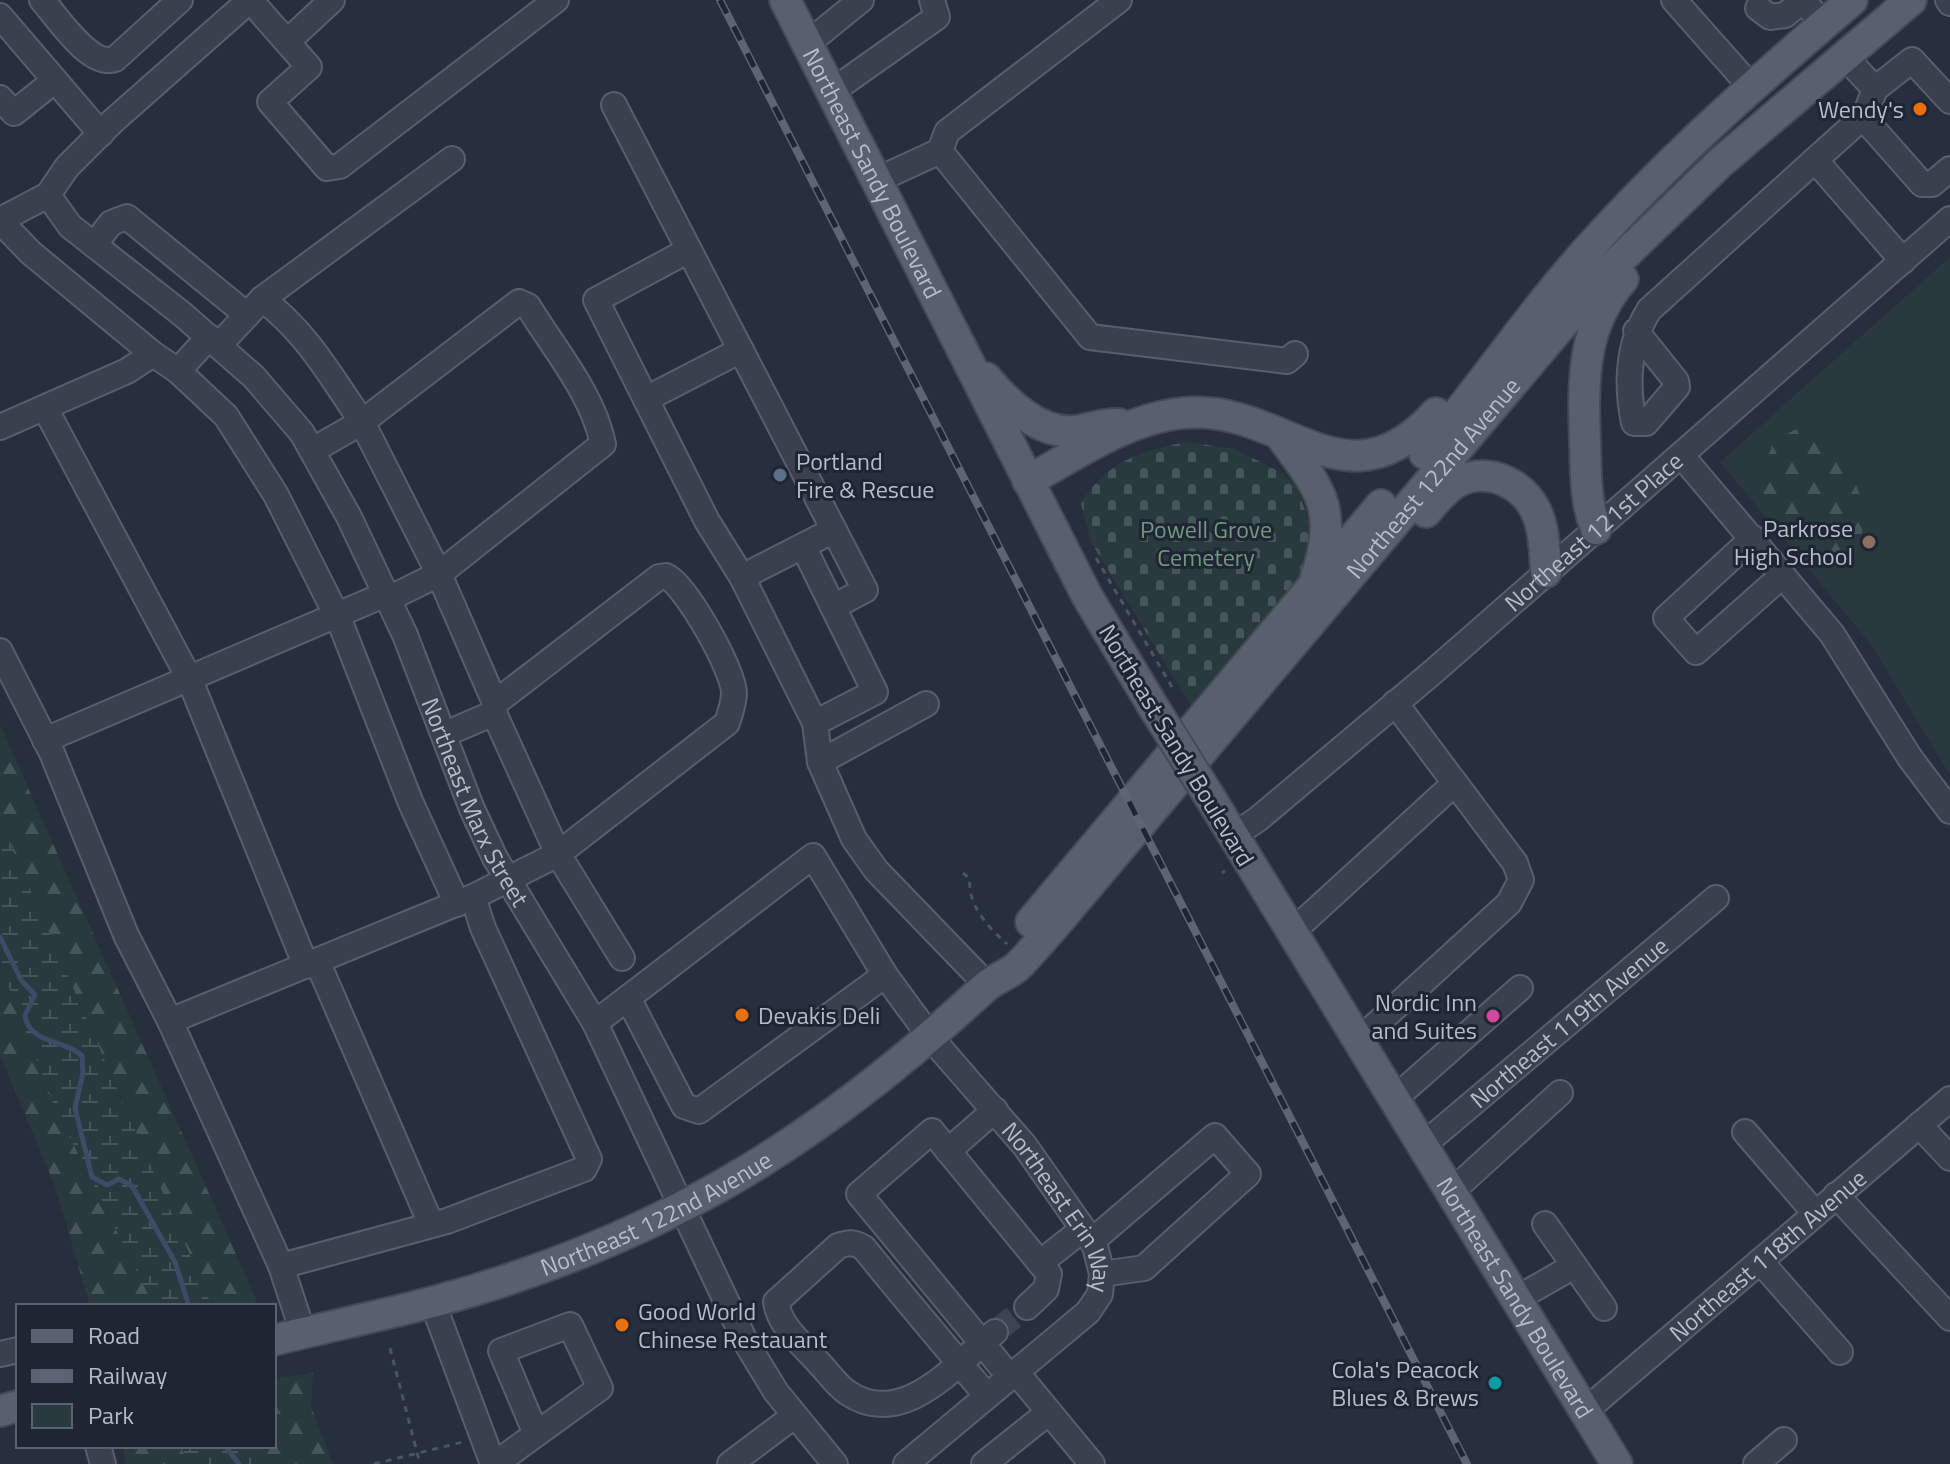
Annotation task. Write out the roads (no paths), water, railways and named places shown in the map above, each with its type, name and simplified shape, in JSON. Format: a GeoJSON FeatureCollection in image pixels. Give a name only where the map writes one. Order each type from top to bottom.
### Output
{"type":"FeatureCollection","features":[{"type":"Feature","properties":{"kind":"main road","name":"Northeast Sandy Boulevard"},"geometry":{"type":"LineString","coordinates":[[785,0],[1087,596],[1163,698],[1211,799],[1617,1464]]}},
{"type":"Feature","properties":{"kind":"main road","name":"Northeast 122nd Avenue"},"geometry":{"type":"LineString","coordinates":[[987,985],[1010,946],[1313,586],[1599,236],[1751,87],[1852,0]]}},
{"type":"Feature","properties":{"kind":"main road","name":"Northeast 122nd Avenue"},"geometry":{"type":"LineString","coordinates":[[276,1340],[490,1285],[587,1251],[743,1175],[817,1128],[931,1038],[987,985],[1017,967],[1055,925],[1604,275],[1721,162],[1911,0]]}},
{"type":"Feature","properties":{"kind":"main road"},"geometry":{"type":"LineString","coordinates":[[1596,529],[1587,504],[1583,377],[1595,322],[1608,297],[1660,241],[1721,162]]}},
{"type":"Feature","properties":{"kind":"main road"},"geometry":{"type":"LineString","coordinates":[[957,342],[1003,399],[1028,417],[1072,431],[1105,423],[1136,425]]}},
{"type":"Feature","properties":{"kind":"main road"},"geometry":{"type":"LineString","coordinates":[[1028,481],[1136,425],[1160,417],[1198,412],[1235,419],[1338,455],[1378,456],[1409,441],[1444,404],[1479,385]]}},
{"type":"Feature","properties":{"kind":"main road"},"geometry":{"type":"LineString","coordinates":[[1280,435],[1307,467],[1324,507],[1325,549],[1313,586]]}},
{"type":"Feature","properties":{"kind":"main road"},"geometry":{"type":"LineString","coordinates":[[1377,542],[1415,524],[1454,484],[1485,475],[1517,488],[1532,504],[1540,521],[1546,572]]}},
{"type":"Feature","properties":{"kind":"street"},"geometry":{"type":"LineString","coordinates":[[42,0],[90,55],[103,61],[115,59],[180,0]]}},
{"type":"Feature","properties":{"kind":"street"},"geometry":{"type":"LineString","coordinates":[[281,1266],[431,1224],[573,1174],[584,1169],[589,1159],[483,928],[410,801],[336,615],[253,455],[226,416],[178,371],[31,253],[0,220],[48,195],[67,167],[101,134],[250,0],[309,67],[270,102],[327,168],[340,166],[556,0]]}},
{"type":"Feature","properties":{"kind":"street"},"geometry":{"type":"LineString","coordinates":[[287,42],[332,0]]}},
{"type":"Feature","properties":{"kind":"street"},"geometry":{"type":"LineString","coordinates":[[807,44],[861,0]]}},
{"type":"Feature","properties":{"kind":"street"},"geometry":{"type":"LineString","coordinates":[[831,92],[937,17],[932,0]]}},
{"type":"Feature","properties":{"kind":"street"},"geometry":{"type":"LineString","coordinates":[[875,181],[940,151],[947,132],[1119,0]]}},
{"type":"Feature","properties":{"kind":"street"},"geometry":{"type":"LineString","coordinates":[[1674,0],[1751,87]]}},
{"type":"Feature","properties":{"kind":"street"},"geometry":{"type":"LineString","coordinates":[[1758,8],[1770,17],[1785,15],[1803,0],[1823,24]]}},
{"type":"Feature","properties":{"kind":"street"},"geometry":{"type":"LineString","coordinates":[[0,16],[101,134]]}},
{"type":"Feature","properties":{"kind":"street"},"geometry":{"type":"LineString","coordinates":[[1845,57],[1875,89]]}},
{"type":"Feature","properties":{"kind":"street"},"geometry":{"type":"LineString","coordinates":[[1636,331],[1649,310],[1865,115],[1875,89],[1912,60],[1950,101]]}},
{"type":"Feature","properties":{"kind":"street"},"geometry":{"type":"LineString","coordinates":[[0,98],[14,113],[54,81]]}},
{"type":"Feature","properties":{"kind":"street"},"geometry":{"type":"LineString","coordinates":[[614,105],[865,590],[833,607]]}},
{"type":"Feature","properties":{"kind":"street"},"geometry":{"type":"LineString","coordinates":[[1865,115],[1896,157],[1922,184],[1936,182],[1950,169]]}},
{"type":"Feature","properties":{"kind":"street"},"geometry":{"type":"LineString","coordinates":[[940,151],[1090,337],[1287,361],[1295,354]]}},
{"type":"Feature","properties":{"kind":"street"},"geometry":{"type":"LineString","coordinates":[[178,371],[254,307],[452,159]]}},
{"type":"Feature","properties":{"kind":"street"},"geometry":{"type":"LineString","coordinates":[[1815,160],[1903,261]]}},
{"type":"Feature","properties":{"kind":"street","name":"Northeast Marx Street"},"geometry":{"type":"LineString","coordinates":[[48,195],[70,226],[214,341],[278,403],[313,450],[387,597],[445,734],[472,809],[507,880],[595,1023],[745,1341],[794,1416],[835,1464]]}},
{"type":"Feature","properties":{"kind":"street"},"geometry":{"type":"LineString","coordinates":[[94,245],[111,223],[127,217],[254,307],[294,328],[324,365],[362,422],[439,574],[558,854],[622,958]]}},
{"type":"Feature","properties":{"kind":"street","name":"Northeast 121st Place"},"geometry":{"type":"LineString","coordinates":[[1233,836],[1258,819],[1395,703],[1950,219]]}},
{"type":"Feature","properties":{"kind":"street"},"geometry":{"type":"LineString","coordinates":[[689,250],[596,300],[707,521],[742,577],[815,723],[820,762],[854,839],[876,870],[987,985]]}},
{"type":"Feature","properties":{"kind":"street"},"geometry":{"type":"LineString","coordinates":[[45,740],[439,574],[603,444],[585,396],[528,306],[519,302],[362,422],[313,450]]}},
{"type":"Feature","properties":{"kind":"street"},"geometry":{"type":"LineString","coordinates":[[646,399],[741,350]]}},
{"type":"Feature","properties":{"kind":"street"},"geometry":{"type":"LineString","coordinates":[[0,427],[127,371],[153,354]]}},
{"type":"Feature","properties":{"kind":"street"},"geometry":{"type":"LineString","coordinates":[[45,408],[189,678],[311,963],[431,1224]]}},
{"type":"Feature","properties":{"kind":"street"},"geometry":{"type":"LineString","coordinates":[[1681,455],[1832,634],[1910,758],[1950,811]]}},
{"type":"Feature","properties":{"kind":"street"},"geometry":{"type":"LineString","coordinates":[[742,577],[834,530]]}},
{"type":"Feature","properties":{"kind":"street"},"geometry":{"type":"LineString","coordinates":[[1753,538],[1666,618],[1696,652],[1783,575]]}},
{"type":"Feature","properties":{"kind":"street"},"geometry":{"type":"LineString","coordinates":[[803,546],[875,692],[815,723]]}},
{"type":"Feature","properties":{"kind":"street"},"geometry":{"type":"LineString","coordinates":[[170,1021],[465,900],[558,854],[727,723],[735,692],[723,662],[679,587],[673,579],[659,577],[494,708],[445,734]]}},
{"type":"Feature","properties":{"kind":"street"},"geometry":{"type":"LineString","coordinates":[[0,651],[45,740],[126,935],[170,1021],[281,1266],[303,1333]]}},
{"type":"Feature","properties":{"kind":"street"},"geometry":{"type":"LineString","coordinates":[[1357,1042],[1509,903],[1521,880],[1515,863],[1395,703]]}},
{"type":"Feature","properties":{"kind":"street"},"geometry":{"type":"LineString","coordinates":[[820,762],[926,704]]}},
{"type":"Feature","properties":{"kind":"street"},"geometry":{"type":"LineString","coordinates":[[1291,933],[1455,783]]}},
{"type":"Feature","properties":{"kind":"street","name":"Northeast Erin Way"},"geometry":{"type":"LineString","coordinates":[[628,998],[813,856],[885,975],[931,1038],[995,1110],[1087,1235],[1102,1274],[1100,1294],[1088,1312],[912,1462]]}},
{"type":"Feature","properties":{"kind":"street","name":"Northeast 119th Avenue"},"geometry":{"type":"LineString","coordinates":[[1422,1146],[1716,898]]}},
{"type":"Feature","properties":{"kind":"street"},"geometry":{"type":"LineString","coordinates":[[595,1023],[628,998],[684,1106],[699,1111],[885,975]]}},
{"type":"Feature","properties":{"kind":"street"},"geometry":{"type":"LineString","coordinates":[[1393,1100],[1520,988]]}},
{"type":"Feature","properties":{"kind":"street"},"geometry":{"type":"LineString","coordinates":[[1450,1193],[1560,1093]]}},
{"type":"Feature","properties":{"kind":"street","name":"Northeast 118th Avenue"},"geometry":{"type":"LineString","coordinates":[[1585,1411],[1950,1099]]}},
{"type":"Feature","properties":{"kind":"street"},"geometry":{"type":"LineString","coordinates":[[948,1151],[995,1110]]}},
{"type":"Feature","properties":{"kind":"street"},"geometry":{"type":"LineString","coordinates":[[1919,1125],[1950,1158]]}},
{"type":"Feature","properties":{"kind":"street"},"geometry":{"type":"LineString","coordinates":[[1027,1307],[1046,1289],[1049,1274],[932,1131],[859,1194],[989,1337],[1013,1375],[1092,1464]]}},
{"type":"Feature","properties":{"kind":"street"},"geometry":{"type":"LineString","coordinates":[[1745,1132],[1815,1213]]}},
{"type":"Feature","properties":{"kind":"street"},"geometry":{"type":"LineString","coordinates":[[1040,1263],[1087,1235],[1215,1136],[1248,1174],[1144,1268],[1102,1274]]}},
{"type":"Feature","properties":{"kind":"street"},"geometry":{"type":"LineString","coordinates":[[1836,1195],[1950,1318]]}},
{"type":"Feature","properties":{"kind":"street"},"geometry":{"type":"LineString","coordinates":[[1545,1224],[1604,1308]]}},
{"type":"Feature","properties":{"kind":"street"},"geometry":{"type":"LineString","coordinates":[[987,1396],[959,1363],[857,1244],[850,1242],[838,1246],[776,1302],[787,1328],[844,1391],[871,1403],[889,1406],[912,1398],[959,1363],[989,1337]]}},
{"type":"Feature","properties":{"kind":"street"},"geometry":{"type":"LineString","coordinates":[[1760,1261],[1840,1352]]}},
{"type":"Feature","properties":{"kind":"street"},"geometry":{"type":"LineString","coordinates":[[1516,1299],[1574,1266]]}},
{"type":"Feature","properties":{"kind":"street"},"geometry":{"type":"LineString","coordinates":[[432,1301],[494,1464],[536,1434],[600,1388],[570,1325],[501,1351],[536,1434]]}},
{"type":"Feature","properties":{"kind":"street"},"geometry":{"type":"LineString","coordinates":[[984,1464],[1049,1412]]}},
{"type":"Feature","properties":{"kind":"street"},"geometry":{"type":"LineString","coordinates":[[730,1464],[794,1416]]}},
{"type":"Feature","properties":{"kind":"street"},"geometry":{"type":"LineString","coordinates":[[1756,1464],[1784,1440]]}},
{"type":"Feature","properties":{"kind":"waterway"},"geometry":{"type":"LineString","coordinates":[[0,937],[21,980],[35,995],[25,1015],[28,1024],[40,1036],[82,1056],[83,1073],[75,1108],[92,1177],[107,1185],[119,1179],[132,1186],[175,1262],[188,1304]]}},
{"type":"Feature","properties":{"kind":"waterway"},"geometry":{"type":"LineString","coordinates":[[227,1448],[239,1464]]}},
{"type":"Feature","properties":{"kind":"tunnel"},"geometry":{"type":"LineString","coordinates":[[995,1332],[1027,1307]]}},
{"type":"Feature","properties":{"kind":"railway"},"geometry":{"type":"LineString","coordinates":[[720,0],[1467,1464]]}},
{"type":"Feature","properties":{"kind":"place","name":"Wendy's"},"geometry":{"type":"Point","coordinates":[1920,109]}},
{"type":"Feature","properties":{"kind":"place","name":"Portland Fire & Rescue"},"geometry":{"type":"Point","coordinates":[780,475]}},
{"type":"Feature","properties":{"kind":"place","name":"Parkrose High School"},"geometry":{"type":"Point","coordinates":[1869,542]}},
{"type":"Feature","properties":{"kind":"place","name":"Devakis Deli"},"geometry":{"type":"Point","coordinates":[742,1015]}},
{"type":"Feature","properties":{"kind":"place","name":"Nordic Inn and Suites"},"geometry":{"type":"Point","coordinates":[1493,1016]}},
{"type":"Feature","properties":{"kind":"place","name":"Good World Chinese Restauant"},"geometry":{"type":"Point","coordinates":[622,1325]}},
{"type":"Feature","properties":{"kind":"place","name":"Cola's Peacock Blues & Brews"},"geometry":{"type":"Point","coordinates":[1495,1383]}},
{"type":"Feature","properties":{"kind":"park label","name":"Powell Grove Cemetery"},"geometry":{"type":"Point","coordinates":[1206,543]}}]}
